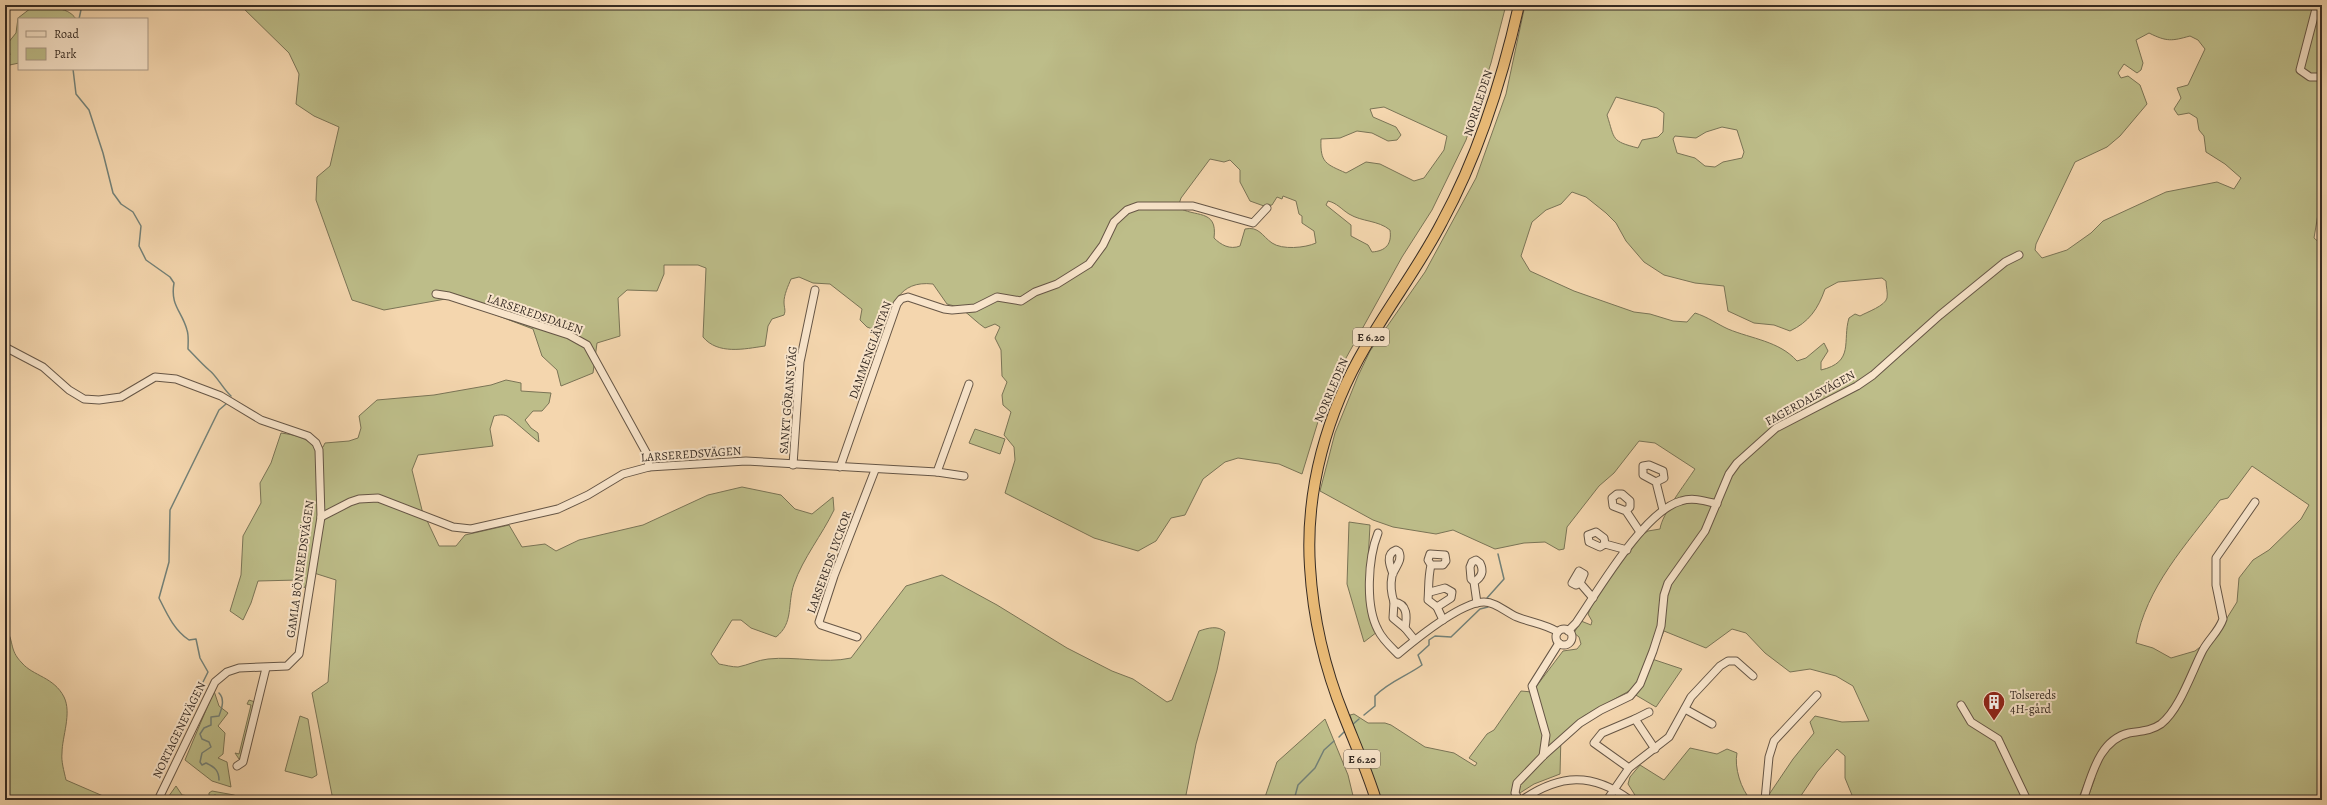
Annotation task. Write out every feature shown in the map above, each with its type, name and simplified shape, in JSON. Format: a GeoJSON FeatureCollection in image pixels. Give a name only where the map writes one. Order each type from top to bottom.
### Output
{"type":"FeatureCollection","features":[{"type":"Feature","properties":{"kind":"highway","name":"NORRLEDEN"},"geometry":{"type":"LineString","coordinates":[[1376,800],[1361,756],[1345,720],[1320,640],[1312,589],[1311,526],[1318,467],[1336,408],[1357,362],[1442,223],[1470,167],[1499,82],[1519,5]]}},
{"type":"Feature","properties":{"kind":"highway","name":"NORRLEDEN"},"geometry":{"type":"LineString","coordinates":[[1345,720],[1345,726],[1369,800]]}},
{"type":"Feature","properties":{"kind":"street"},"geometry":{"type":"LineString","coordinates":[[2317,5],[2300,70],[2310,77],[2322,77]]}},
{"type":"Feature","properties":{"kind":"street","name":"DAMMENGLÄNTAN"},"geometry":{"type":"LineString","coordinates":[[840,467],[897,304],[901,299],[908,297],[944,309],[975,308],[997,297],[1021,301],[1035,292],[1057,284],[1089,264],[1103,245],[1114,222],[1127,210],[1138,206],[1193,206],[1253,223],[1267,208]]}},
{"type":"Feature","properties":{"kind":"street","name":"FAGERDALSVÄGEN"},"geometry":{"type":"LineString","coordinates":[[1519,800],[1515,793],[1517,782],[1543,756],[1580,723],[1601,710],[1630,696],[1637,687],[1645,673],[1657,638],[1668,583],[1705,530],[1729,474],[1737,463],[1765,436],[1776,428],[1857,386],[2005,262],[2018,255]]}},
{"type":"Feature","properties":{"kind":"street","name":"SANKT GÖRANS VÄG"},"geometry":{"type":"LineString","coordinates":[[793,465],[800,362],[815,290]]}},
{"type":"Feature","properties":{"kind":"street","name":"LARSEREDSDALEN"},"geometry":{"type":"LineString","coordinates":[[436,294],[449,296],[569,335],[587,345],[647,454],[649,467]]}},
{"type":"Feature","properties":{"kind":"street","name":"GAMLA BÖNEREDSVÄGEN"},"geometry":{"type":"LineString","coordinates":[[5,347],[42,367],[69,390],[85,399],[101,400],[117,398],[153,378],[171,378],[210,390],[256,418],[308,436],[316,443],[320,453],[321,517],[300,650],[294,661]]}},
{"type":"Feature","properties":{"kind":"street"},"geometry":{"type":"LineString","coordinates":[[937,472],[969,384]]}},
{"type":"Feature","properties":{"kind":"street","name":"LARSEREDSVÄGEN"},"geometry":{"type":"LineString","coordinates":[[321,517],[350,502],[359,499],[378,498],[453,527],[471,529],[558,509],[588,495],[623,474],[649,467],[746,461],[875,470],[937,472],[964,476]]}},
{"type":"Feature","properties":{"kind":"street","name":"LARSEREDS LYCKOR"},"geometry":{"type":"LineString","coordinates":[[858,637],[821,625],[819,622],[834,576],[875,470]]}},
{"type":"Feature","properties":{"kind":"street"},"geometry":{"type":"LineString","coordinates":[[1656,482],[1663,510]]}},
{"type":"Feature","properties":{"kind":"street"},"geometry":{"type":"LineString","coordinates":[[1568,631],[1576,623],[1651,518],[1680,501],[1692,499],[1717,504]]}},
{"type":"Feature","properties":{"kind":"street"},"geometry":{"type":"LineString","coordinates":[[2083,800],[2092,775],[2106,746],[2119,736],[2143,732],[2156,727],[2162,723],[2174,709],[2203,651],[2223,619],[2216,585],[2216,555],[2255,502]]}},
{"type":"Feature","properties":{"kind":"street"},"geometry":{"type":"LineString","coordinates":[[1626,511],[1640,532]]}},
{"type":"Feature","properties":{"kind":"street"},"geometry":{"type":"LineString","coordinates":[[1378,533],[1372,547],[1370,564],[1370,600],[1374,622],[1383,638],[1398,654],[1414,639],[1444,620],[1477,603],[1489,603],[1518,618],[1545,624],[1558,632]]}},
{"type":"Feature","properties":{"kind":"street"},"geometry":{"type":"LineString","coordinates":[[1605,544],[1627,550]]}},
{"type":"Feature","properties":{"kind":"street"},"geometry":{"type":"LineString","coordinates":[[1430,565],[1427,580],[1430,592],[1428,600],[1437,607],[1444,620]]}},
{"type":"Feature","properties":{"kind":"street"},"geometry":{"type":"LineString","coordinates":[[1393,574],[1391,589],[1394,602],[1393,618],[1414,639]]}},
{"type":"Feature","properties":{"kind":"street"},"geometry":{"type":"LineString","coordinates":[[1474,582],[1477,603]]}},
{"type":"Feature","properties":{"kind":"street"},"geometry":{"type":"LineString","coordinates":[[1580,583],[1593,598]]}},
{"type":"Feature","properties":{"kind":"street"},"geometry":{"type":"LineString","coordinates":[[1430,592],[1445,588],[1452,592],[1451,598],[1437,607]]}},
{"type":"Feature","properties":{"kind":"street"},"geometry":{"type":"LineString","coordinates":[[1394,602],[1400,603],[1407,615],[1404,628]]}},
{"type":"Feature","properties":{"kind":"street"},"geometry":{"type":"LineString","coordinates":[[1563,629],[1568,631],[1571,634],[1570,642],[1566,644],[1559,644],[1556,638],[1558,632],[1563,629]]}},
{"type":"Feature","properties":{"kind":"street"},"geometry":{"type":"LineString","coordinates":[[1543,756],[1546,743],[1544,727],[1532,690],[1559,644]]}},
{"type":"Feature","properties":{"kind":"street","name":"NORTAGENEVÄGEN"},"geometry":{"type":"LineString","coordinates":[[158,800],[215,682],[226,673],[236,669],[282,667],[294,661]]}},
{"type":"Feature","properties":{"kind":"street"},"geometry":{"type":"LineString","coordinates":[[1607,800],[1629,768],[1669,737],[1700,686],[1728,661],[1736,661],[1753,676]]}},
{"type":"Feature","properties":{"kind":"street"},"geometry":{"type":"LineString","coordinates":[[237,766],[243,762],[266,668]]}},
{"type":"Feature","properties":{"kind":"street"},"geometry":{"type":"LineString","coordinates":[[1765,800],[1769,757],[1774,741],[1817,695]]}},
{"type":"Feature","properties":{"kind":"street"},"geometry":{"type":"LineString","coordinates":[[1961,706],[1971,722],[1998,739],[2027,800]]}},
{"type":"Feature","properties":{"kind":"street"},"geometry":{"type":"LineString","coordinates":[[1685,709],[1712,724]]}},
{"type":"Feature","properties":{"kind":"street"},"geometry":{"type":"LineString","coordinates":[[1629,768],[1594,743],[1602,733],[1649,712]]}},
{"type":"Feature","properties":{"kind":"street"},"geometry":{"type":"LineString","coordinates":[[1635,719],[1655,749]]}},
{"type":"Feature","properties":{"kind":"street"},"geometry":{"type":"LineString","coordinates":[[1522,800],[1546,786],[1565,780],[1593,781],[1614,789],[1630,800]]}},
{"type":"Feature","properties":{"kind":"green space"},"geometry":{"type":"Polygon","coordinates":[[[240,5],[1506,5],[1491,63],[1466,140],[1432,210],[1402,257],[1346,358],[1320,415],[1302,474],[1279,464],[1238,458],[1225,462],[1203,479],[1185,515],[1171,518],[1156,541],[1138,551],[1094,538],[1005,493],[1015,460],[1014,447],[1004,435],[1011,412],[1003,405],[1002,395],[1007,382],[1002,376],[1001,350],[995,338],[1000,327],[995,324],[985,328],[963,310],[947,304],[933,284],[912,286],[904,291],[898,297],[890,313],[883,333],[867,327],[860,320],[862,309],[830,284],[813,283],[799,277],[791,279],[786,290],[784,315],[772,319],[768,326],[765,346],[724,349],[709,343],[703,337],[706,268],[698,265],[664,265],[664,274],[657,291],[627,290],[618,298],[620,336],[597,343],[593,373],[561,386],[557,370],[542,356],[533,329],[451,298],[384,310],[352,300],[316,200],[317,177],[330,166],[339,127],[314,116],[296,104],[299,74],[289,53],[240,5]],[[1384,107],[1370,109],[1373,117],[1396,127],[1401,135],[1397,140],[1388,141],[1372,133],[1357,131],[1340,138],[1321,139],[1323,158],[1329,165],[1346,173],[1366,162],[1380,164],[1414,181],[1424,178],[1444,150],[1447,136],[1384,107]],[[1210,159],[1181,198],[1178,207],[1209,218],[1214,229],[1214,238],[1220,243],[1229,247],[1240,246],[1245,229],[1250,228],[1257,230],[1272,243],[1282,247],[1300,247],[1316,243],[1314,231],[1302,223],[1302,216],[1299,214],[1296,201],[1283,196],[1282,199],[1277,197],[1272,205],[1264,206],[1250,201],[1240,182],[1240,170],[1230,160],[1224,162],[1210,159]],[[1328,201],[1326,205],[1351,225],[1351,236],[1368,245],[1372,252],[1381,250],[1389,243],[1390,230],[1380,224],[1354,217],[1331,202],[1328,201]]]}},
{"type":"Feature","properties":{"kind":"green space"},"geometry":{"type":"Polygon","coordinates":[[[1525,5],[2322,5],[2322,190],[2314,238],[2322,245],[2322,800],[2087,800],[2095,778],[2088,775],[2078,800],[1854,800],[1845,778],[1845,756],[1837,749],[1817,772],[1798,800],[1760,800],[1768,796],[1793,759],[1814,733],[1810,722],[1815,716],[1842,722],[1869,721],[1853,686],[1836,676],[1810,669],[1790,672],[1765,653],[1746,633],[1732,629],[1706,648],[1664,631],[1652,659],[1682,669],[1656,707],[1629,691],[1584,716],[1561,735],[1560,774],[1534,784],[1509,800],[1378,800],[1350,715],[1354,714],[1368,723],[1385,723],[1391,725],[1425,747],[1454,753],[1475,766],[1477,763],[1469,758],[1487,734],[1494,730],[1521,691],[1532,692],[1563,651],[1577,649],[1581,644],[1579,637],[1574,633],[1581,621],[1591,625],[1592,621],[1588,614],[1592,605],[1635,540],[1648,531],[1660,529],[1669,507],[1695,469],[1655,443],[1639,441],[1614,473],[1599,486],[1567,527],[1564,549],[1559,550],[1545,542],[1524,543],[1495,549],[1453,530],[1436,534],[1393,527],[1373,520],[1320,491],[1335,433],[1358,376],[1370,351],[1425,272],[1476,178],[1506,94],[1525,5]],[[2149,33],[2136,40],[2143,63],[2141,70],[2137,73],[2124,64],[2118,73],[2121,78],[2128,76],[2140,85],[2147,104],[2120,136],[2107,147],[2075,162],[2036,244],[2035,250],[2042,258],[2067,250],[2091,233],[2103,221],[2166,192],[2217,182],[2234,189],[2241,178],[2225,164],[2206,152],[2204,136],[2199,130],[2197,118],[2189,113],[2178,115],[2174,109],[2181,98],[2177,88],[2188,85],[2205,49],[2198,40],[2190,36],[2170,40],[2160,38],[2149,33]],[[1616,97],[1607,115],[1615,138],[1629,146],[1638,148],[1642,140],[1658,137],[1663,132],[1664,113],[1657,108],[1616,97]],[[1722,127],[1706,132],[1696,138],[1675,136],[1673,139],[1677,153],[1695,158],[1705,166],[1715,167],[1723,162],[1742,158],[1744,152],[1737,130],[1722,127]],[[1572,192],[1561,204],[1546,210],[1532,222],[1521,256],[1530,271],[1574,291],[1634,312],[1650,314],[1673,321],[1687,322],[1695,313],[1704,316],[1728,329],[1774,345],[1790,354],[1797,361],[1806,358],[1824,343],[1828,351],[1821,362],[1821,370],[1839,362],[1843,356],[1849,318],[1855,314],[1860,316],[1883,304],[1887,298],[1886,281],[1882,278],[1838,282],[1825,289],[1816,309],[1808,319],[1790,331],[1774,325],[1754,323],[1728,311],[1724,286],[1695,283],[1664,275],[1644,262],[1626,241],[1616,223],[1586,197],[1572,192]],[[2252,466],[2228,498],[2220,500],[2181,550],[2158,585],[2141,623],[2136,643],[2153,648],[2171,658],[2195,651],[2217,634],[2237,602],[2239,578],[2253,560],[2269,550],[2301,519],[2309,505],[2252,466]]]}},
{"type":"Feature","properties":{"kind":"green space"},"geometry":{"type":"Polygon","coordinates":[[[31,8],[56,8],[67,11],[75,18],[18,18],[31,8]]]}},
{"type":"Feature","properties":{"kind":"green space"},"geometry":{"type":"Polygon","coordinates":[[[18,18],[18,63],[5,66],[5,57],[10,55],[8,43],[16,33],[18,18]]]}},
{"type":"Feature","properties":{"kind":"green space"},"geometry":{"type":"Polygon","coordinates":[[[506,380],[521,383],[521,391],[551,393],[549,403],[542,411],[533,411],[525,420],[531,428],[538,433],[539,442],[509,417],[499,415],[494,416],[490,429],[493,446],[418,455],[412,470],[422,510],[439,546],[456,546],[465,535],[509,525],[522,547],[545,544],[556,551],[579,540],[643,525],[708,495],[742,487],[781,495],[795,509],[812,514],[833,497],[834,510],[798,574],[792,591],[788,619],[782,632],[776,637],[751,628],[741,620],[732,620],[711,654],[719,664],[738,667],[760,660],[778,658],[841,660],[851,658],[906,586],[942,575],[997,605],[1067,648],[1112,671],[1133,679],[1167,702],[1172,700],[1199,631],[1209,628],[1219,628],[1225,632],[1217,670],[1196,744],[1185,800],[333,800],[312,693],[328,682],[336,580],[314,573],[304,588],[298,580],[258,581],[251,603],[243,620],[230,611],[241,575],[243,536],[261,503],[260,483],[271,463],[281,433],[305,439],[316,449],[323,447],[325,443],[349,441],[358,438],[361,428],[359,416],[377,400],[434,395],[491,385],[506,380]]]}},
{"type":"Feature","properties":{"kind":"green space"},"geometry":{"type":"Polygon","coordinates":[[[975,429],[1005,439],[1000,454],[969,443],[975,429]]]}},
{"type":"Feature","properties":{"kind":"green space"},"geometry":{"type":"Polygon","coordinates":[[[1349,522],[1370,525],[1367,580],[1377,632],[1364,642],[1347,584],[1349,522]]]}},
{"type":"Feature","properties":{"kind":"green space"},"geometry":{"type":"Polygon","coordinates":[[[5,629],[10,637],[15,653],[22,663],[55,685],[64,697],[67,718],[62,756],[66,780],[110,799],[136,797],[151,800],[5,800],[5,629]]]}},
{"type":"Feature","properties":{"kind":"green space"},"geometry":{"type":"Polygon","coordinates":[[[214,691],[219,706],[228,713],[218,726],[225,733],[223,754],[218,758],[227,762],[231,787],[212,781],[185,760],[214,691]]]}},
{"type":"Feature","properties":{"kind":"green space"},"geometry":{"type":"Polygon","coordinates":[[[249,700],[255,702],[241,757],[239,759],[235,753],[239,754],[251,705],[247,704],[249,700]]]}},
{"type":"Feature","properties":{"kind":"green space"},"geometry":{"type":"Polygon","coordinates":[[[300,716],[308,719],[317,775],[312,778],[285,771],[300,716]]]}},
{"type":"Feature","properties":{"kind":"green space"},"geometry":{"type":"Polygon","coordinates":[[[1325,719],[1348,775],[1354,800],[1264,800],[1277,762],[1325,719]]]}},
{"type":"Feature","properties":{"kind":"green space"},"geometry":{"type":"Polygon","coordinates":[[[1690,748],[1717,754],[1727,749],[1737,753],[1736,759],[1739,778],[1747,796],[1751,800],[1638,800],[1628,784],[1630,777],[1640,765],[1664,780],[1690,748]]]}},
{"type":"Feature","properties":{"kind":"green space"},"geometry":{"type":"Polygon","coordinates":[[[176,786],[182,795],[196,797],[197,800],[166,800],[176,786]]]}},
{"type":"Feature","properties":{"kind":"green space"},"geometry":{"type":"Polygon","coordinates":[[[212,791],[234,795],[245,800],[209,800],[209,793],[212,791]]]}},
{"type":"Feature","properties":{"kind":"waterway"},"geometry":{"type":"LineString","coordinates":[[79,18],[82,5]]}},
{"type":"Feature","properties":{"kind":"waterway"},"geometry":{"type":"LineString","coordinates":[[73,70],[76,94],[89,110],[103,153],[113,193],[121,204],[133,212],[141,226],[139,246],[146,260],[170,277],[174,283],[173,291],[175,303],[187,330],[188,349],[212,373],[231,396]]}},
{"type":"Feature","properties":{"kind":"waterway"},"geometry":{"type":"LineString","coordinates":[[202,684],[208,672],[200,658],[196,639],[189,640],[179,631],[171,621],[159,598],[169,562],[170,510],[219,410],[226,404]]}},
{"type":"Feature","properties":{"kind":"waterway"},"geometry":{"type":"LineString","coordinates":[[1487,598],[1504,579],[1498,554]]}},
{"type":"Feature","properties":{"kind":"waterway"},"geometry":{"type":"LineString","coordinates":[[1364,715],[1375,706],[1375,696],[1380,691],[1422,665],[1418,655],[1429,645],[1429,640],[1435,636],[1451,637],[1480,609],[1488,607]]}},
{"type":"Feature","properties":{"kind":"waterway"},"geometry":{"type":"LineString","coordinates":[[219,693],[222,698],[222,707],[219,716],[211,717],[211,725],[204,728],[200,734],[202,739],[209,742],[211,747],[202,753],[200,762],[202,765],[206,763],[212,766],[217,772],[219,780]]}},
{"type":"Feature","properties":{"kind":"waterway"},"geometry":{"type":"LineString","coordinates":[[1352,725],[1359,719]]}},
{"type":"Feature","properties":{"kind":"waterway"},"geometry":{"type":"LineString","coordinates":[[1339,737],[1344,732]]}},
{"type":"Feature","properties":{"kind":"waterway"},"geometry":{"type":"LineString","coordinates":[[1294,800],[1298,785],[1315,768],[1324,750],[1334,741]]}},
{"type":"Feature","properties":{"kind":"waterway"},"geometry":{"type":"LineString","coordinates":[[215,795],[222,800]]}},
{"type":"Feature","properties":{"kind":"place","name":"Tolsereds 4H-gård"},"geometry":{"type":"Point","coordinates":[1994,722]}}]}
